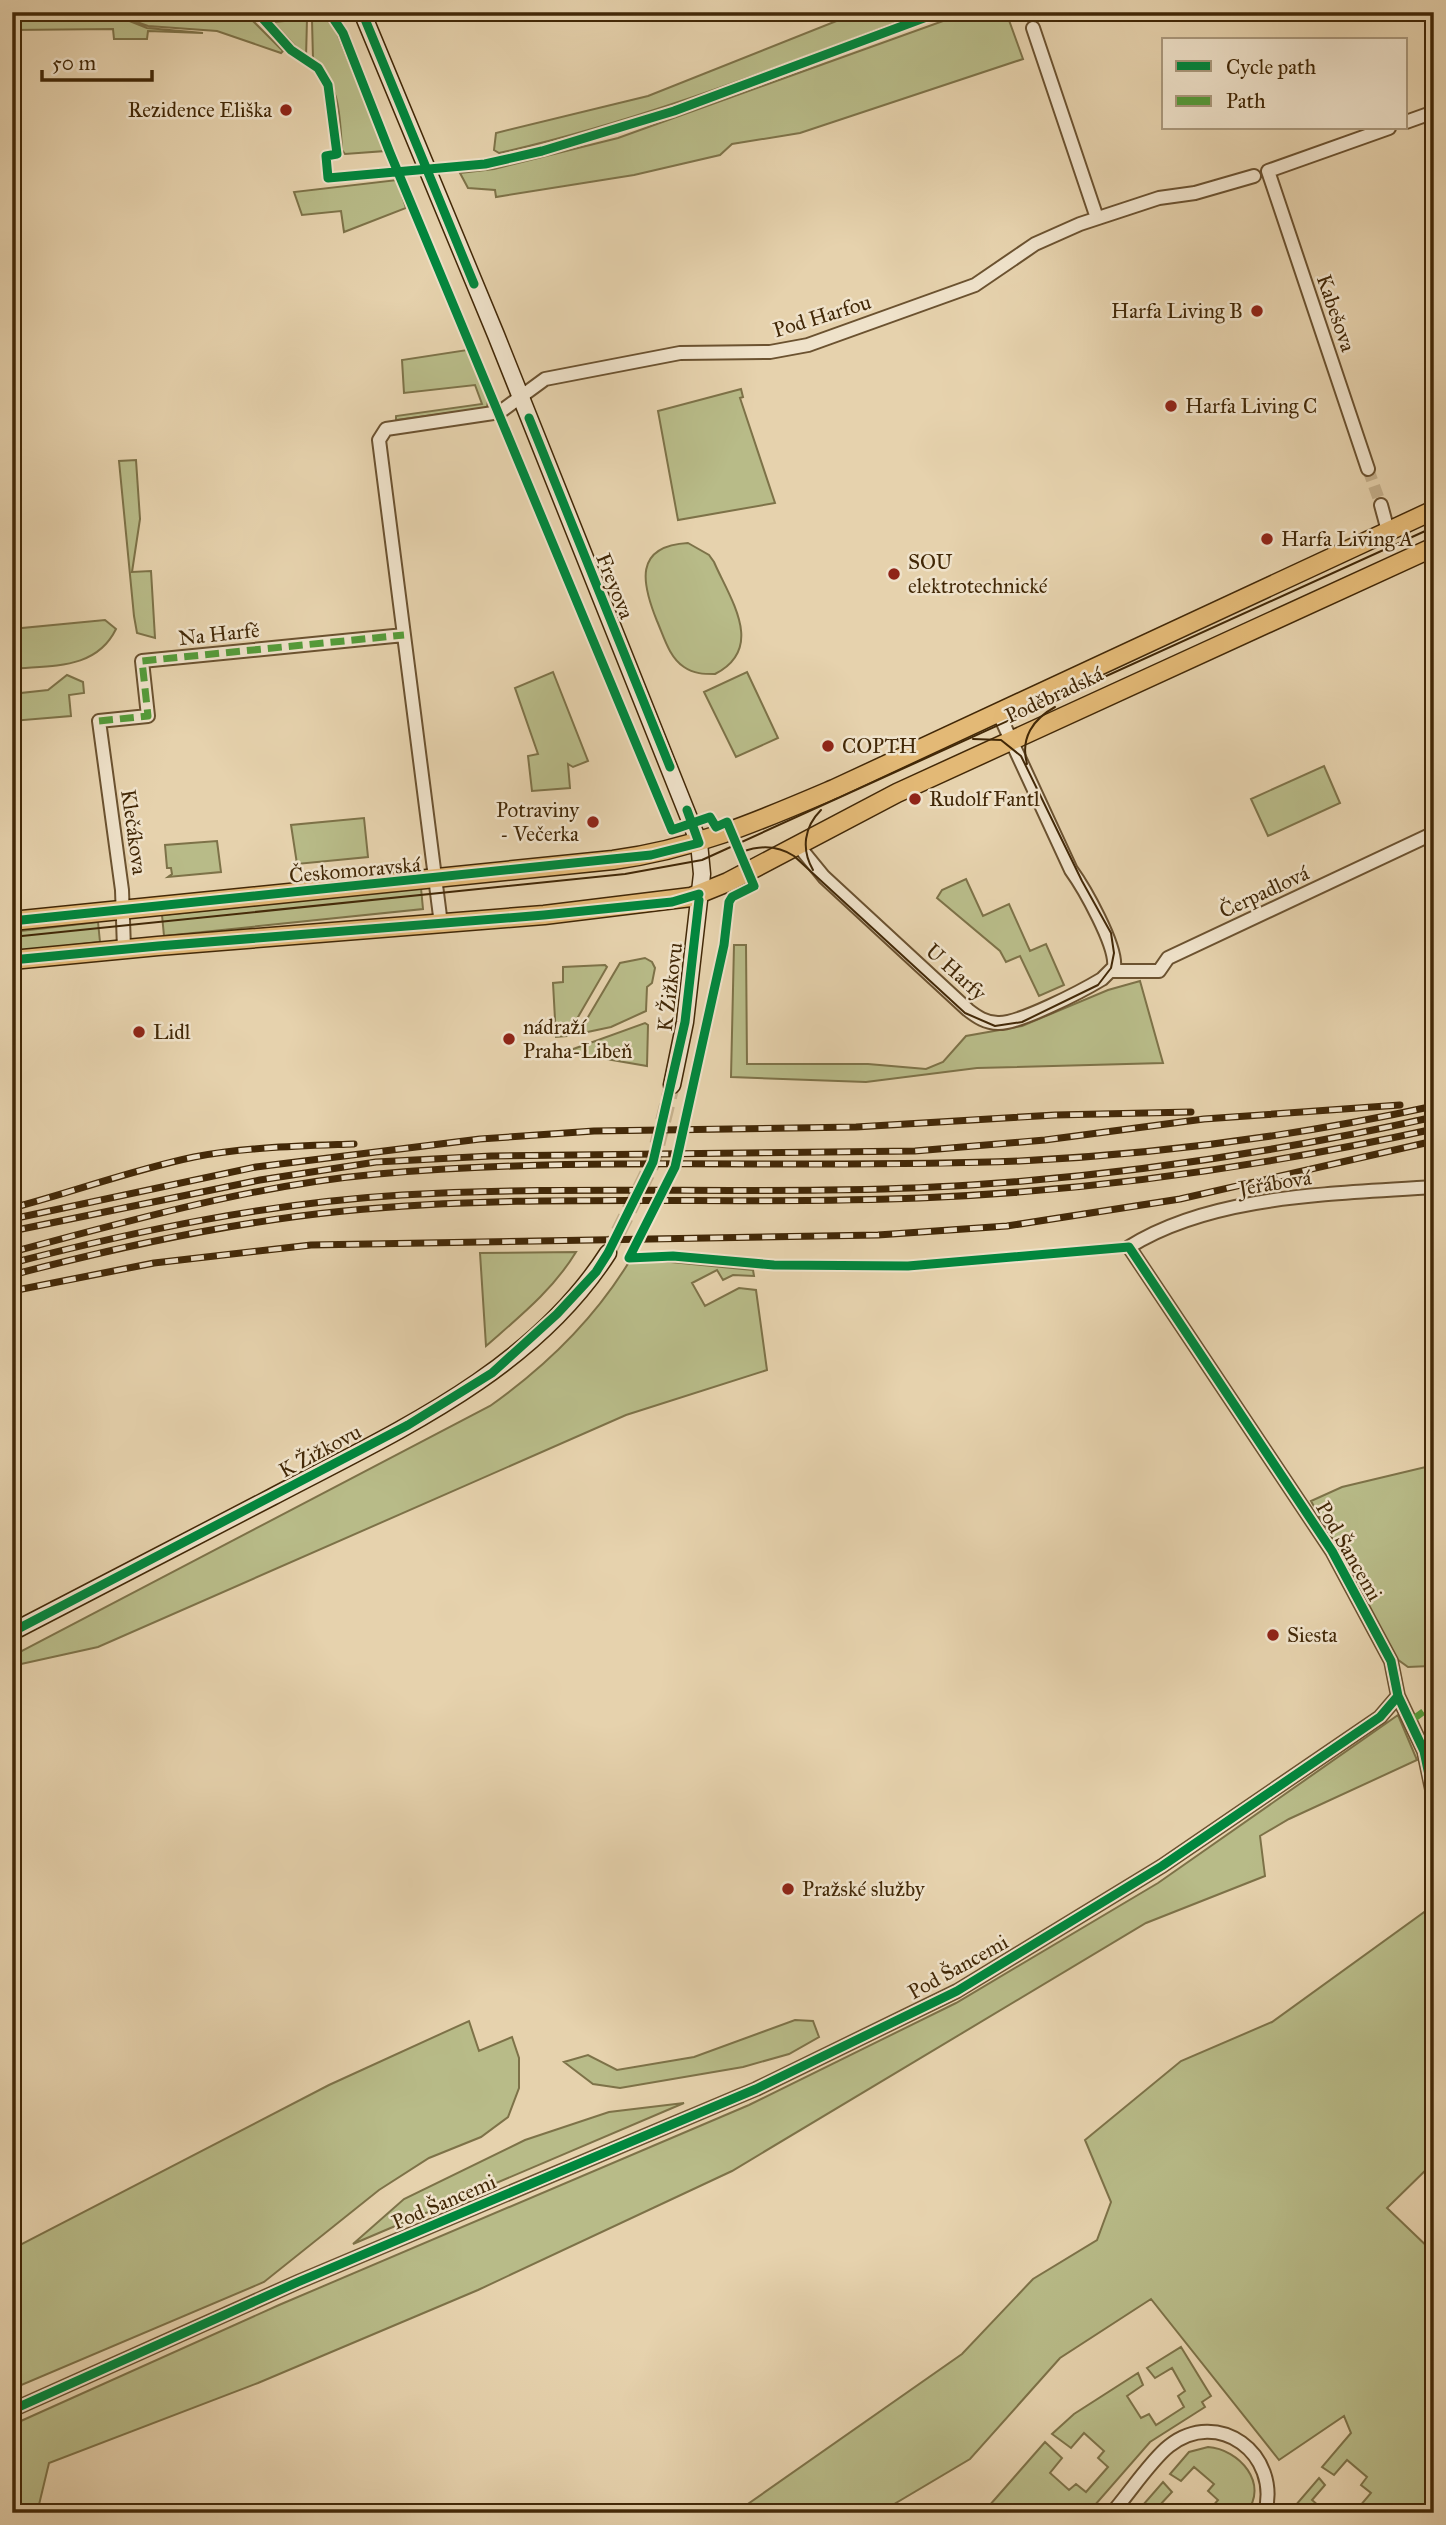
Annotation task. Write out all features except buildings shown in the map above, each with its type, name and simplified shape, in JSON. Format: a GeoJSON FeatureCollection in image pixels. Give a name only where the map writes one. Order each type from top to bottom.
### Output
{"type":"FeatureCollection","features":[{"type":"Feature","properties":{"kind":"main road","name":"Freyova"},"geometry":{"type":"LineString","coordinates":[[362,12],[521,396],[699,843],[702,864],[699,894]]}},
{"type":"Feature","properties":{"kind":"main road","name":"Poděbradská"},"geometry":{"type":"LineString","coordinates":[[699,843],[740,830],[834,789],[1434,510]]}},
{"type":"Feature","properties":{"kind":"main road","name":"Poděbradská"},"geometry":{"type":"LineString","coordinates":[[699,894],[1011,740],[1434,547]]}},
{"type":"Feature","properties":{"kind":"main road","name":"Českomoravská"},"geometry":{"type":"LineString","coordinates":[[12,921],[436,880],[651,855],[699,843]]}},
{"type":"Feature","properties":{"kind":"main road"},"geometry":{"type":"LineString","coordinates":[[12,960],[623,907],[672,901],[699,894]]}},
{"type":"Feature","properties":{"kind":"main road","name":"K Žižkovu"},"geometry":{"type":"LineString","coordinates":[[672,1085],[685,1022],[699,894]]}},
{"type":"Feature","properties":{"kind":"main road","name":"K Žižkovu"},"geometry":{"type":"LineString","coordinates":[[12,1632],[408,1425],[492,1373],[557,1314],[596,1272],[608,1253]]}},
{"type":"Feature","properties":{"kind":"street"},"geometry":{"type":"LineString","coordinates":[[1032,28],[1097,218]]}},
{"type":"Feature","properties":{"kind":"street"},"geometry":{"type":"LineString","coordinates":[[1408,121],[1434,112]]}},
{"type":"Feature","properties":{"kind":"street","name":"Kabešova"},"geometry":{"type":"LineString","coordinates":[[1368,469],[1268,171],[1383,130]]}},
{"type":"Feature","properties":{"kind":"street","name":"Pod Harfou"},"geometry":{"type":"LineString","coordinates":[[404,635],[379,440],[386,429],[500,412],[545,379],[680,353],[770,352],[808,345],[975,285],[1035,244],[1097,218],[1159,198],[1195,193],[1254,176]]}},
{"type":"Feature","properties":{"kind":"street"},"geometry":{"type":"LineString","coordinates":[[1381,505],[1388,531]]}},
{"type":"Feature","properties":{"kind":"street"},"geometry":{"type":"LineString","coordinates":[[404,635],[441,924]]}},
{"type":"Feature","properties":{"kind":"street","name":"Na Harfě"},"geometry":{"type":"LineString","coordinates":[[99,721],[148,716],[142,660],[404,635]]}},
{"type":"Feature","properties":{"kind":"street"},"geometry":{"type":"LineString","coordinates":[[999,712],[1113,965]]}},
{"type":"Feature","properties":{"kind":"street","name":"Klečákova"},"geometry":{"type":"LineString","coordinates":[[99,721],[123,909],[124,949]]}},
{"type":"Feature","properties":{"kind":"street","name":"Čerpadlová"},"geometry":{"type":"LineString","coordinates":[[1113,965],[1159,971],[1168,958],[1434,833]]}},
{"type":"Feature","properties":{"kind":"street","name":"U Harfy"},"geometry":{"type":"LineString","coordinates":[[797,844],[824,877],[968,1010],[984,1020],[1000,1023],[1018,1019],[1099,981],[1113,965]]}},
{"type":"Feature","properties":{"kind":"street","name":"Jeřábová"},"geometry":{"type":"LineString","coordinates":[[1129,1247],[1159,1228],[1279,1198],[1434,1187]]}},
{"type":"Feature","properties":{"kind":"street","name":"Pod Šancemi"},"geometry":{"type":"LineString","coordinates":[[12,2410],[298,2282],[756,2089],[957,1991],[1213,1832],[1380,1717],[1398,1696],[1391,1661],[1332,1551],[1129,1247]]}},
{"type":"Feature","properties":{"kind":"street"},"geometry":{"type":"LineString","coordinates":[[1398,1696],[1424,1751],[1427,1780],[1434,1799]]}},
{"type":"Feature","properties":{"kind":"street"},"geometry":{"type":"LineString","coordinates":[[1112,2513],[1169,2446],[1193,2435],[1218,2432],[1242,2442],[1259,2458],[1267,2477],[1269,2496],[1265,2513]]}},
{"type":"Feature","properties":{"kind":"green space"},"geometry":{"type":"Polygon","coordinates":[[[859,12],[925,12],[661,108],[554,140],[499,153],[494,150],[496,133],[648,96],[859,12]]]}},
{"type":"Feature","properties":{"kind":"green space"},"geometry":{"type":"Polygon","coordinates":[[[968,12],[1006,12],[1023,59],[800,133],[732,144],[720,155],[634,175],[496,197],[495,190],[468,188],[460,173],[494,169],[618,138],[968,12]]]}},
{"type":"Feature","properties":{"kind":"green space"},"geometry":{"type":"Polygon","coordinates":[[[12,13],[117,16],[147,28],[203,33],[148,31],[147,39],[114,39],[113,29],[12,30],[12,13]]]}},
{"type":"Feature","properties":{"kind":"green space"},"geometry":{"type":"Polygon","coordinates":[[[131,15],[251,19],[283,51],[281,53],[217,31],[148,26],[131,20],[131,15]]]}},
{"type":"Feature","properties":{"kind":"green space"},"geometry":{"type":"Polygon","coordinates":[[[307,19],[306,58],[273,22],[307,19]]]}},
{"type":"Feature","properties":{"kind":"green space"},"geometry":{"type":"Polygon","coordinates":[[[312,20],[328,21],[335,28],[385,151],[345,154],[342,150],[334,89],[322,68],[313,59],[312,20]]]}},
{"type":"Feature","properties":{"kind":"green space"},"geometry":{"type":"Polygon","coordinates":[[[397,180],[406,208],[344,232],[341,211],[302,215],[294,192],[397,180]]]}},
{"type":"Feature","properties":{"kind":"green space"},"geometry":{"type":"Polygon","coordinates":[[[467,350],[488,400],[487,408],[396,420],[396,416],[482,404],[475,385],[404,393],[402,360],[467,350]]]}},
{"type":"Feature","properties":{"kind":"green space"},"geometry":{"type":"Polygon","coordinates":[[[741,389],[743,397],[740,398],[775,503],[678,520],[658,411],[741,389]]]}},
{"type":"Feature","properties":{"kind":"green space"},"geometry":{"type":"Polygon","coordinates":[[[136,460],[140,519],[132,572],[151,571],[155,638],[137,633],[134,616],[119,461],[136,460]]]}},
{"type":"Feature","properties":{"kind":"green space"},"geometry":{"type":"Polygon","coordinates":[[[688,543],[709,555],[714,562],[740,622],[739,651],[730,663],[715,674],[692,671],[674,658],[648,594],[646,569],[650,559],[658,551],[688,543]]]}},
{"type":"Feature","properties":{"kind":"green space"},"geometry":{"type":"Polygon","coordinates":[[[105,620],[116,629],[97,652],[85,659],[72,663],[12,669],[12,629],[105,620]]]}},
{"type":"Feature","properties":{"kind":"green space"},"geometry":{"type":"Polygon","coordinates":[[[553,672],[588,761],[573,767],[568,764],[570,788],[532,791],[528,756],[538,754],[515,688],[553,672]]]}},
{"type":"Feature","properties":{"kind":"green space"},"geometry":{"type":"Polygon","coordinates":[[[747,672],[778,738],[736,757],[704,692],[747,672]]]}},
{"type":"Feature","properties":{"kind":"green space"},"geometry":{"type":"Polygon","coordinates":[[[67,675],[83,682],[84,693],[69,695],[71,716],[12,721],[12,694],[48,690],[67,675]]]}},
{"type":"Feature","properties":{"kind":"green space"},"geometry":{"type":"Polygon","coordinates":[[[1324,766],[1340,803],[1268,836],[1251,799],[1324,766]]]}},
{"type":"Feature","properties":{"kind":"green space"},"geometry":{"type":"Polygon","coordinates":[[[364,818],[368,857],[297,864],[291,825],[364,818]]]}},
{"type":"Feature","properties":{"kind":"green space"},"geometry":{"type":"Polygon","coordinates":[[[217,841],[221,872],[168,877],[172,874],[171,868],[167,868],[165,845],[217,841]]]}},
{"type":"Feature","properties":{"kind":"green space"},"geometry":{"type":"Polygon","coordinates":[[[966,879],[983,916],[1009,904],[1030,951],[1046,944],[1064,985],[1039,996],[1020,956],[1006,962],[1000,951],[937,898],[942,890],[966,879]]]}},
{"type":"Feature","properties":{"kind":"green space"},"geometry":{"type":"Polygon","coordinates":[[[421,888],[423,909],[164,936],[162,915],[421,888]]]}},
{"type":"Feature","properties":{"kind":"green space"},"geometry":{"type":"Polygon","coordinates":[[[98,922],[100,942],[12,952],[12,932],[98,922]]]}},
{"type":"Feature","properties":{"kind":"green space"},"geometry":{"type":"Polygon","coordinates":[[[734,945],[746,945],[747,1064],[868,1064],[926,1069],[943,1062],[966,1036],[1022,1026],[1108,990],[1140,981],[1163,1063],[977,1068],[866,1082],[731,1077],[734,945]]]}},
{"type":"Feature","properties":{"kind":"green space"},"geometry":{"type":"Polygon","coordinates":[[[645,958],[652,962],[655,968],[652,983],[647,987],[646,1011],[611,1027],[578,1034],[620,963],[645,958]]]}},
{"type":"Feature","properties":{"kind":"green space"},"geometry":{"type":"Polygon","coordinates":[[[563,967],[607,967],[567,1036],[556,1037],[553,983],[563,982],[563,967]]]}},
{"type":"Feature","properties":{"kind":"green space"},"geometry":{"type":"Polygon","coordinates":[[[645,1023],[648,1025],[647,1066],[565,1052],[645,1023]]]}},
{"type":"Feature","properties":{"kind":"green space"},"geometry":{"type":"Polygon","coordinates":[[[576,1252],[546,1291],[486,1346],[480,1253],[576,1252]]]}},
{"type":"Feature","properties":{"kind":"green space"},"geometry":{"type":"Polygon","coordinates":[[[629,1262],[671,1262],[753,1270],[754,1276],[733,1275],[723,1280],[717,1270],[692,1283],[705,1306],[739,1288],[756,1290],[767,1370],[626,1415],[98,1647],[12,1666],[12,1656],[490,1406],[567,1342],[600,1304],[629,1262]]]}},
{"type":"Feature","properties":{"kind":"green space"},"geometry":{"type":"Polygon","coordinates":[[[1434,1465],[1434,1670],[1430,1666],[1408,1667],[1397,1659],[1311,1501],[1342,1487],[1434,1465]]]}},
{"type":"Feature","properties":{"kind":"green space"},"geometry":{"type":"Polygon","coordinates":[[[1398,1715],[1417,1760],[1289,1819],[1260,1836],[1265,1876],[1146,1923],[732,2171],[478,2290],[258,2383],[49,2463],[37,2513],[12,2513],[12,2425],[279,2305],[749,2105],[956,2003],[1158,1883],[1398,1715]]]}},
{"type":"Feature","properties":{"kind":"green space"},"geometry":{"type":"Polygon","coordinates":[[[1434,1905],[1434,2162],[1387,2208],[1434,2253],[1434,2513],[1354,2513],[1371,2493],[1361,2485],[1367,2477],[1347,2460],[1334,2475],[1322,2467],[1351,2433],[1344,2416],[1279,2460],[1151,2299],[1060,2358],[970,2459],[879,2513],[735,2513],[962,2354],[1033,2279],[1097,2240],[1111,2202],[1085,2140],[1181,2061],[1272,2022],[1434,1905]]]}},
{"type":"Feature","properties":{"kind":"green space"},"geometry":{"type":"Polygon","coordinates":[[[795,2020],[813,2021],[819,2037],[789,2054],[743,2067],[620,2088],[593,2084],[564,2062],[588,2055],[617,2070],[694,2057],[795,2020]]]}},
{"type":"Feature","properties":{"kind":"green space"},"geometry":{"type":"Polygon","coordinates":[[[469,2021],[479,2051],[512,2037],[519,2058],[519,2088],[508,2117],[481,2137],[429,2158],[379,2190],[264,2282],[12,2389],[12,2249],[329,2085],[469,2021]]]}},
{"type":"Feature","properties":{"kind":"green space"},"geometry":{"type":"Polygon","coordinates":[[[684,2103],[353,2244],[404,2199],[525,2140],[609,2112],[684,2103]]]}},
{"type":"Feature","properties":{"kind":"green space"},"geometry":{"type":"Polygon","coordinates":[[[1181,2347],[1211,2396],[1202,2402],[1205,2407],[1150,2442],[1088,2513],[1029,2513],[1021,2506],[1015,2513],[997,2513],[989,2506],[1045,2442],[1062,2458],[1050,2473],[1069,2490],[1076,2484],[1086,2492],[1108,2467],[1098,2458],[1104,2451],[1084,2433],[1071,2448],[1052,2434],[1074,2414],[1138,2373],[1143,2385],[1127,2396],[1141,2418],[1149,2414],[1156,2425],[1184,2407],[1178,2396],[1185,2391],[1172,2368],[1155,2378],[1147,2368],[1181,2347]]]}},
{"type":"Feature","properties":{"kind":"green space"},"geometry":{"type":"Polygon","coordinates":[[[1208,2447],[1230,2454],[1248,2470],[1255,2491],[1253,2502],[1246,2513],[1207,2513],[1218,2500],[1208,2491],[1214,2484],[1194,2467],[1181,2481],[1170,2474],[1189,2452],[1208,2447]]]}},
{"type":"Feature","properties":{"kind":"green space"},"geometry":{"type":"Polygon","coordinates":[[[1319,2478],[1325,2485],[1312,2500],[1327,2513],[1289,2513],[1319,2478]]]}},
{"type":"Feature","properties":{"kind":"green space"},"geometry":{"type":"Polygon","coordinates":[[[1163,2482],[1172,2492],[1159,2506],[1167,2513],[1136,2513],[1163,2482]]]}},
{"type":"Feature","properties":{"kind":"tunnel"},"geometry":{"type":"LineString","coordinates":[[1368,469],[1381,505]]}},
{"type":"Feature","properties":{"kind":"tunnel"},"geometry":{"type":"LineString","coordinates":[[608,1253],[653,1162],[672,1085]]}},
{"type":"Feature","properties":{"kind":"tram line"},"geometry":{"type":"LineString","coordinates":[[12,937],[625,874],[702,860],[1434,527]]}},
{"type":"Feature","properties":{"kind":"tram line"},"geometry":{"type":"LineString","coordinates":[[1027,764],[1025,746],[1030,730],[1040,717],[1055,707]]}},
{"type":"Feature","properties":{"kind":"tram line"},"geometry":{"type":"LineString","coordinates":[[742,852],[768,847],[794,856],[965,1013],[995,1026],[1022,1022],[1098,985],[1111,968],[1114,953],[1111,933],[1082,881],[1021,756],[1001,740],[973,739]]}},
{"type":"Feature","properties":{"kind":"tram line"},"geometry":{"type":"LineString","coordinates":[[813,870],[807,854],[806,838],[811,824],[821,810]]}},
{"type":"Feature","properties":{"kind":"railway"},"geometry":{"type":"LineString","coordinates":[[12,1231],[260,1180],[376,1162],[491,1156],[915,1151],[1045,1140],[1204,1119],[1400,1105]]}},
{"type":"Feature","properties":{"kind":"railway"},"geometry":{"type":"LineString","coordinates":[[12,1252],[240,1195],[378,1174],[538,1165],[940,1163],[1072,1158],[1279,1135],[1434,1106]]}},
{"type":"Feature","properties":{"kind":"railway"},"geometry":{"type":"LineString","coordinates":[[12,1219],[256,1167],[480,1139],[594,1131],[856,1127],[1055,1115],[1191,1112]]}},
{"type":"Feature","properties":{"kind":"railway"},"geometry":{"type":"LineString","coordinates":[[12,1263],[205,1220],[303,1204],[473,1192],[829,1190],[1029,1181],[1262,1151],[1434,1117]]}},
{"type":"Feature","properties":{"kind":"railway"},"geometry":{"type":"LineString","coordinates":[[12,1275],[177,1236],[344,1211],[488,1202],[848,1200],[985,1195],[1178,1175],[1307,1154],[1434,1129]]}},
{"type":"Feature","properties":{"kind":"railway"},"geometry":{"type":"LineString","coordinates":[[12,1291],[154,1263],[311,1245],[878,1235],[1007,1226],[1180,1199],[1434,1141]]}},
{"type":"Feature","properties":{"kind":"railway"},"geometry":{"type":"LineString","coordinates":[[12,1208],[194,1157],[254,1149],[354,1144]]}},
{"type":"Feature","properties":{"kind":"marked path"},"geometry":{"type":"LineString","coordinates":[[99,721],[148,716],[142,661],[404,635]]}},
{"type":"Feature","properties":{"kind":"marked path"},"geometry":{"type":"LineString","coordinates":[[1412,1720],[1434,1704]]}},
{"type":"Feature","properties":{"kind":"cycle path"},"geometry":{"type":"LineString","coordinates":[[257,12],[291,50],[318,68],[328,85],[337,154],[326,156],[328,178],[485,164],[542,151],[674,111],[940,12]]}},
{"type":"Feature","properties":{"kind":"cycle path"},"geometry":{"type":"LineString","coordinates":[[329,12],[343,33],[390,153],[672,830],[710,817],[716,827],[727,822],[754,886],[732,897],[729,902],[724,945],[675,1167],[629,1258],[673,1256],[774,1265],[908,1266],[1129,1247],[1332,1551],[1391,1661],[1398,1696],[1424,1751],[1434,1799]]}},
{"type":"Feature","properties":{"kind":"cycle path"},"geometry":{"type":"LineString","coordinates":[[362,12],[474,284]]}},
{"type":"Feature","properties":{"kind":"cycle path"},"geometry":{"type":"LineString","coordinates":[[529,418],[670,767]]}},
{"type":"Feature","properties":{"kind":"cycle path"},"geometry":{"type":"LineString","coordinates":[[12,921],[651,855],[699,843],[687,810]]}},
{"type":"Feature","properties":{"kind":"cycle path"},"geometry":{"type":"LineString","coordinates":[[12,960],[544,915],[672,902],[699,894]]}},
{"type":"Feature","properties":{"kind":"cycle path"},"geometry":{"type":"LineString","coordinates":[[12,1632],[408,1425],[492,1373],[557,1314],[596,1272],[653,1162],[685,1022],[699,900]]}},
{"type":"Feature","properties":{"kind":"cycle path"},"geometry":{"type":"LineString","coordinates":[[12,2410],[298,2282],[756,2089],[957,1991],[1162,1866],[1380,1717],[1398,1696]]}},
{"type":"Feature","properties":{"kind":"place","name":"Rezidence Eliška"},"geometry":{"type":"Point","coordinates":[286,110]}},
{"type":"Feature","properties":{"kind":"place","name":"Harfa Living B"},"geometry":{"type":"Point","coordinates":[1257,311]}},
{"type":"Feature","properties":{"kind":"place","name":"Harfa Living C"},"geometry":{"type":"Point","coordinates":[1171,406]}},
{"type":"Feature","properties":{"kind":"place","name":"Harfa Living A"},"geometry":{"type":"Point","coordinates":[1267,539]}},
{"type":"Feature","properties":{"kind":"place","name":"SOU elektrotechnické"},"geometry":{"type":"Point","coordinates":[894,574]}},
{"type":"Feature","properties":{"kind":"place","name":"COPTH"},"geometry":{"type":"Point","coordinates":[828,746]}},
{"type":"Feature","properties":{"kind":"place","name":"Rudolf Fantl"},"geometry":{"type":"Point","coordinates":[915,799]}},
{"type":"Feature","properties":{"kind":"place","name":"Potraviny - Večerka"},"geometry":{"type":"Point","coordinates":[593,822]}},
{"type":"Feature","properties":{"kind":"place","name":"Lidl"},"geometry":{"type":"Point","coordinates":[139,1032]}},
{"type":"Feature","properties":{"kind":"place","name":"nádraží Praha-Libeň"},"geometry":{"type":"Point","coordinates":[509,1039]}},
{"type":"Feature","properties":{"kind":"place","name":"Siesta"},"geometry":{"type":"Point","coordinates":[1273,1635]}},
{"type":"Feature","properties":{"kind":"place","name":"Pražské služby"},"geometry":{"type":"Point","coordinates":[788,1889]}}]}
